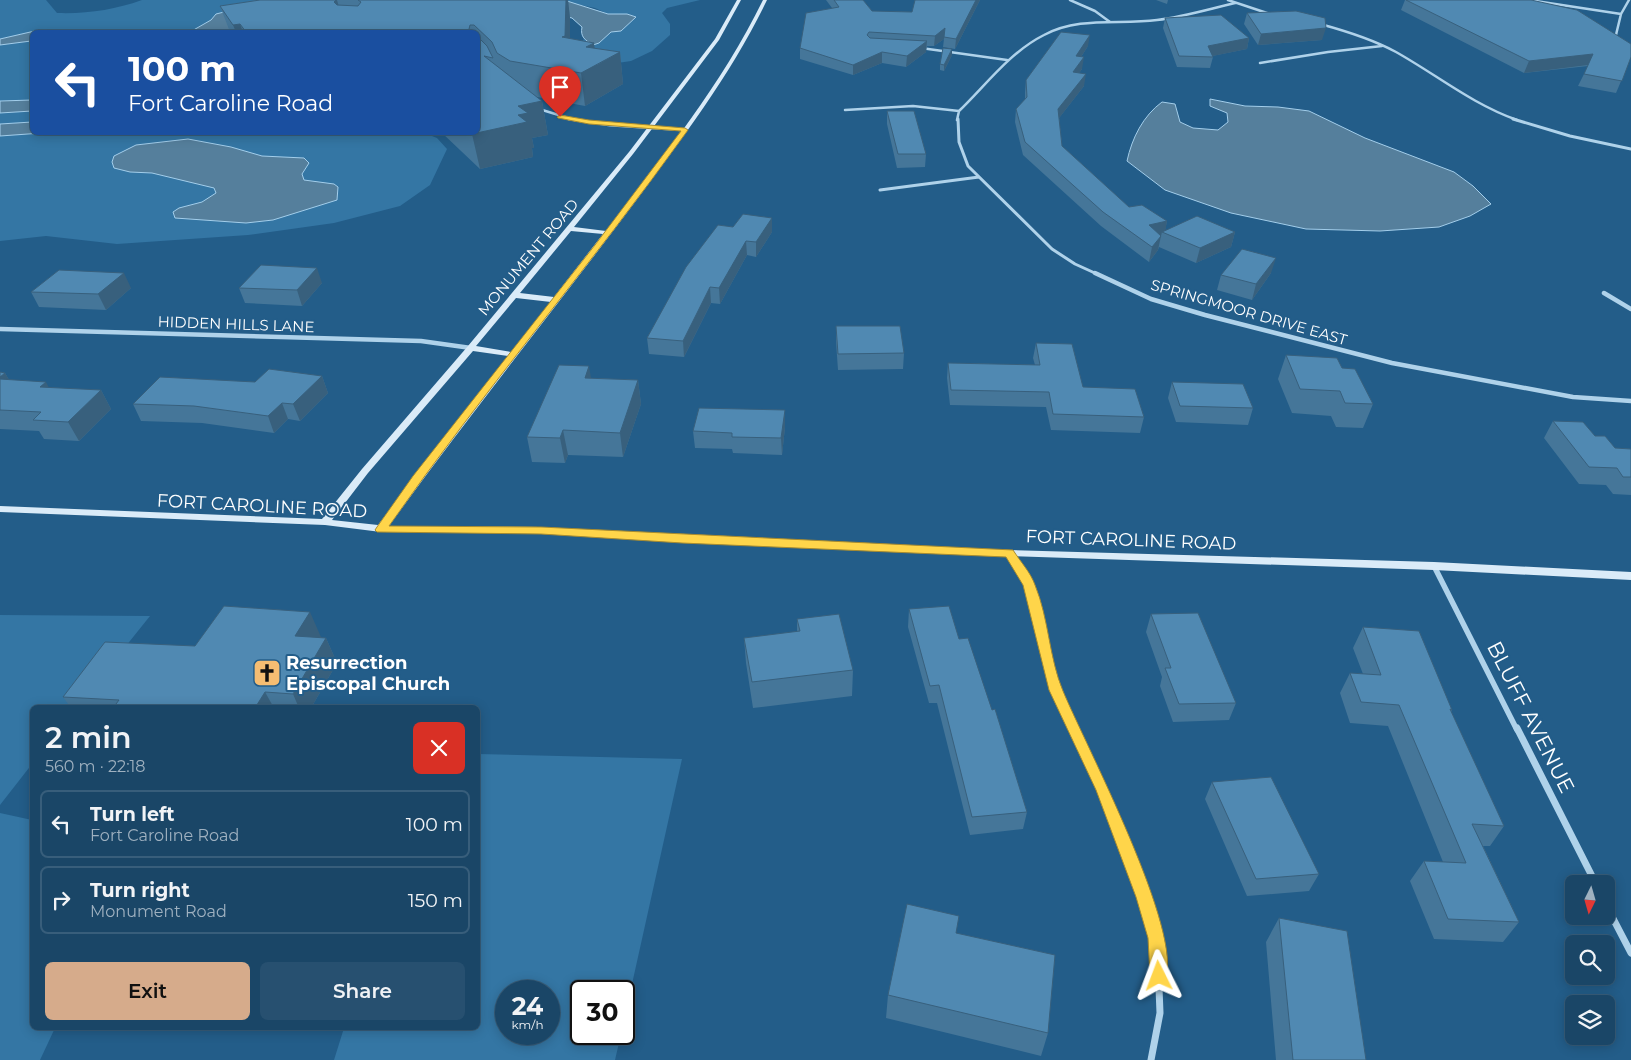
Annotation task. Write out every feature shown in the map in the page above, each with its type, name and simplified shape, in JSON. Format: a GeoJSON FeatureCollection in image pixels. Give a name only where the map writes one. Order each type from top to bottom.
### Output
{"type":"FeatureCollection","features":[{"type":"Feature","properties":{"kind":"street","name":"MONUMENT ROAD"},"geometry":{"type":"LineString","coordinates":[[325,522],[365,471],[570,229],[651,127],[717,39],[738,0]]}},
{"type":"Feature","properties":{"kind":"street"},"geometry":{"type":"LineString","coordinates":[[381,530],[417,479],[557,300],[685,130],[745,41],[765,0]]}},
{"type":"Feature","properties":{"kind":"street"},"geometry":{"type":"LineString","coordinates":[[1070,0],[1095,11],[1110,22]]}},
{"type":"Feature","properties":{"kind":"street"},"geometry":{"type":"LineString","coordinates":[[1228,0],[1279,15]]}},
{"type":"Feature","properties":{"kind":"street"},"geometry":{"type":"LineString","coordinates":[[1529,0],[1622,14]]}},
{"type":"Feature","properties":{"kind":"street"},"geometry":{"type":"LineString","coordinates":[[1618,44],[1615,40],[1616,33],[1629,0]]}},
{"type":"Feature","properties":{"kind":"street"},"geometry":{"type":"LineString","coordinates":[[845,110],[906,106],[959,111],[1007,60],[1045,34],[1063,28],[1110,22],[1156,20],[1235,3]]}},
{"type":"Feature","properties":{"kind":"street"},"geometry":{"type":"LineString","coordinates":[[1313,22],[1354,34],[1382,46],[1473,100],[1501,114],[1551,132],[1631,149]]}},
{"type":"Feature","properties":{"kind":"street"},"geometry":{"type":"LineString","coordinates":[[1260,63],[1328,52],[1382,46]]}},
{"type":"Feature","properties":{"kind":"street"},"geometry":{"type":"LineString","coordinates":[[914,48],[1007,60]]}},
{"type":"Feature","properties":{"kind":"street"},"geometry":{"type":"LineString","coordinates":[[532,106],[560,117],[579,121],[685,130]]}},
{"type":"Feature","properties":{"kind":"street","name":"SPRINGMOOR DRIVE EAST"},"geometry":{"type":"LineString","coordinates":[[959,111],[957,122],[959,142],[968,166],[1052,249],[1075,264],[1151,299],[1392,363],[1572,397],[1631,401]]}},
{"type":"Feature","properties":{"kind":"street"},"geometry":{"type":"LineString","coordinates":[[880,190],[979,177]]}},
{"type":"Feature","properties":{"kind":"street"},"geometry":{"type":"LineString","coordinates":[[570,229],[608,233]]}},
{"type":"Feature","properties":{"kind":"street"},"geometry":{"type":"LineString","coordinates":[[1604,293],[1631,309]]}},
{"type":"Feature","properties":{"kind":"street"},"geometry":{"type":"LineString","coordinates":[[514,295],[557,300]]}},
{"type":"Feature","properties":{"kind":"street","name":"HIDDEN HILLS LANE"},"geometry":{"type":"LineString","coordinates":[[0,328],[421,341],[471,348]]}},
{"type":"Feature","properties":{"kind":"street"},"geometry":{"type":"LineString","coordinates":[[471,348],[514,354]]}},
{"type":"Feature","properties":{"kind":"street","name":"FORT CAROLINE ROAD"},"geometry":{"type":"LineString","coordinates":[[0,509],[325,522],[381,530],[541,530],[692,539],[1009,553],[1434,566],[1631,576]]}},
{"type":"Feature","properties":{"kind":"street"},"geometry":{"type":"LineString","coordinates":[[1009,553],[1029,585],[1056,690],[1103,790],[1144,897],[1157,938],[1160,1013],[1151,1060]]}},
{"type":"Feature","properties":{"kind":"street","name":"BLUFF AVENUE"},"geometry":{"type":"LineString","coordinates":[[1434,566],[1591,875]]}},
{"type":"Feature","properties":{"kind":"street"},"geometry":{"type":"LineString","coordinates":[[1615,922],[1631,953]]}},
{"type":"Feature","properties":{"kind":"shaded area"},"geometry":{"type":"Polygon","coordinates":[[[0,0],[46,0],[57,13],[68,13],[111,9],[142,0],[278,0],[211,20],[194,30],[30,30],[30,32],[0,39],[0,0]]]}},
{"type":"Feature","properties":{"kind":"shaded area"},"geometry":{"type":"Polygon","coordinates":[[[556,0],[700,0],[667,8],[662,13],[670,24],[670,35],[652,51],[631,61],[604,65],[573,53],[584,39],[593,45],[599,43],[611,32],[621,30],[636,17],[627,14],[608,14],[595,8],[556,0]]]}},
{"type":"Feature","properties":{"kind":"shaded area"},"geometry":{"type":"Polygon","coordinates":[[[567,1],[608,14],[627,14],[636,17],[621,31],[611,32],[599,43],[593,45],[584,38],[582,27],[572,18],[554,14],[567,1]]]}},
{"type":"Feature","properties":{"kind":"shaded area"},"geometry":{"type":"Polygon","coordinates":[[[240,8],[249,25],[233,30],[194,30],[211,20],[216,14],[240,8]]]}},
{"type":"Feature","properties":{"kind":"shaded area"},"geometry":{"type":"Polygon","coordinates":[[[30,32],[30,41],[0,45],[0,39],[30,32]]]}},
{"type":"Feature","properties":{"kind":"shaded area"},"geometry":{"type":"Polygon","coordinates":[[[30,41],[30,100],[0,101],[0,45],[30,41]]]}},
{"type":"Feature","properties":{"kind":"shaded area"},"geometry":{"type":"Polygon","coordinates":[[[1210,99],[1245,106],[1278,107],[1309,111],[1365,138],[1454,172],[1473,186],[1491,204],[1470,216],[1439,227],[1380,231],[1306,229],[1231,213],[1165,190],[1127,161],[1139,128],[1149,114],[1162,102],[1175,104],[1180,122],[1193,128],[1218,130],[1228,122],[1227,113],[1210,106],[1210,99]]]}},
{"type":"Feature","properties":{"kind":"shaded area"},"geometry":{"type":"Polygon","coordinates":[[[30,100],[30,111],[0,113],[0,101],[30,100]]]}},
{"type":"Feature","properties":{"kind":"shaded area"},"geometry":{"type":"Polygon","coordinates":[[[30,111],[30,122],[0,124],[0,113],[30,111]]]}},
{"type":"Feature","properties":{"kind":"shaded area"},"geometry":{"type":"Polygon","coordinates":[[[30,122],[30,134],[0,136],[0,124],[30,122]]]}},
{"type":"Feature","properties":{"kind":"shaded area"},"geometry":{"type":"Polygon","coordinates":[[[30,133],[30,135],[430,135],[437,138],[447,149],[430,185],[400,206],[334,223],[248,235],[117,244],[46,236],[0,241],[0,136],[30,133]]]}},
{"type":"Feature","properties":{"kind":"shaded area"},"geometry":{"type":"Polygon","coordinates":[[[188,139],[231,147],[262,156],[304,158],[309,163],[302,174],[304,180],[334,184],[338,187],[337,200],[273,220],[246,223],[175,218],[173,212],[179,208],[202,202],[216,193],[214,188],[152,173],[130,172],[114,168],[112,162],[114,156],[136,145],[188,139]]]}},
{"type":"Feature","properties":{"kind":"shaded area"},"geometry":{"type":"Polygon","coordinates":[[[0,615],[150,616],[79,705],[30,705],[30,767],[0,805],[0,615]]]}},
{"type":"Feature","properties":{"kind":"shaded area"},"geometry":{"type":"Polygon","coordinates":[[[480,754],[682,759],[633,980],[570,980],[570,1045],[618,1045],[615,1060],[334,1060],[343,1030],[480,1030],[480,754]]]}},
{"type":"Feature","properties":{"kind":"shaded area"},"geometry":{"type":"Polygon","coordinates":[[[0,813],[30,820],[30,1030],[54,1030],[40,1060],[0,1060],[0,813]]]}},
{"type":"Feature","properties":{"kind":"building"},"geometry":{"type":"Polygon","coordinates":[[[260,0],[336,0],[334,2],[337,5],[358,6],[361,2],[358,0],[566,0],[565,36],[562,37],[594,43],[586,47],[620,52],[581,73],[510,61],[497,53],[492,42],[474,25],[470,25],[470,30],[244,30],[240,24],[233,25],[220,6],[260,0]]]}},
{"type":"Feature","properties":{"kind":"building"},"geometry":{"type":"Polygon","coordinates":[[[834,0],[863,0],[872,11],[912,12],[915,0],[976,0],[956,39],[944,37],[945,28],[935,36],[869,32],[867,35],[870,38],[927,41],[907,56],[882,52],[853,65],[800,48],[806,13],[839,7],[834,0]]]}},
{"type":"Feature","properties":{"kind":"building"},"geometry":{"type":"Polygon","coordinates":[[[1406,0],[1531,0],[1577,10],[1631,44],[1631,57],[1622,81],[1584,74],[1593,54],[1529,61],[1406,0]]]}},
{"type":"Feature","properties":{"kind":"building"},"geometry":{"type":"Polygon","coordinates":[[[1296,11],[1325,18],[1326,28],[1261,34],[1247,13],[1296,11]]]}},
{"type":"Feature","properties":{"kind":"building"},"geometry":{"type":"Polygon","coordinates":[[[1221,15],[1249,38],[1208,46],[1213,57],[1179,56],[1165,18],[1221,15]]]}},
{"type":"Feature","properties":{"kind":"building"},"geometry":{"type":"Polygon","coordinates":[[[1061,32],[1090,35],[1076,56],[1084,57],[1073,72],[1086,74],[1058,109],[1062,146],[1129,207],[1142,205],[1167,221],[1149,225],[1161,236],[1152,247],[1103,212],[1025,142],[1016,109],[1027,97],[1026,80],[1061,32]]]}},
{"type":"Feature","properties":{"kind":"building"},"geometry":{"type":"Polygon","coordinates":[[[480,39],[487,46],[493,58],[484,56],[542,101],[518,106],[528,113],[518,115],[527,122],[480,132],[480,39]]]}},
{"type":"Feature","properties":{"kind":"building"},"geometry":{"type":"Polygon","coordinates":[[[943,48],[952,49],[944,65],[940,64],[943,48]]]}},
{"type":"Feature","properties":{"kind":"building"},"geometry":{"type":"Polygon","coordinates":[[[887,111],[914,111],[926,154],[898,154],[887,111]]]}},
{"type":"Feature","properties":{"kind":"building"},"geometry":{"type":"Polygon","coordinates":[[[743,214],[772,218],[756,242],[746,241],[719,288],[710,287],[683,341],[647,338],[686,267],[718,225],[733,227],[743,214]]]}},
{"type":"Feature","properties":{"kind":"building"},"geometry":{"type":"Polygon","coordinates":[[[1197,216],[1235,232],[1200,248],[1162,232],[1197,216]]]}},
{"type":"Feature","properties":{"kind":"building"},"geometry":{"type":"Polygon","coordinates":[[[1242,249],[1276,258],[1256,284],[1221,275],[1242,249]]]}},
{"type":"Feature","properties":{"kind":"building"},"geometry":{"type":"Polygon","coordinates":[[[261,265],[317,268],[297,290],[239,288],[261,265]]]}},
{"type":"Feature","properties":{"kind":"building"},"geometry":{"type":"Polygon","coordinates":[[[59,270],[124,273],[98,294],[31,292],[59,270]]]}},
{"type":"Feature","properties":{"kind":"building"},"geometry":{"type":"Polygon","coordinates":[[[836,326],[900,326],[904,353],[838,354],[836,326]]]}},
{"type":"Feature","properties":{"kind":"building"},"geometry":{"type":"Polygon","coordinates":[[[1036,343],[1072,344],[1083,387],[1135,389],[1144,417],[1053,414],[1049,392],[951,390],[948,363],[1040,365],[1036,343]]]}},
{"type":"Feature","properties":{"kind":"building"},"geometry":{"type":"Polygon","coordinates":[[[1286,355],[1337,358],[1342,368],[1355,369],[1373,404],[1345,403],[1340,391],[1300,389],[1286,355]]]}},
{"type":"Feature","properties":{"kind":"building"},"geometry":{"type":"Polygon","coordinates":[[[559,365],[589,366],[585,378],[638,380],[620,433],[563,430],[560,438],[527,437],[559,365]]]}},
{"type":"Feature","properties":{"kind":"building"},"geometry":{"type":"Polygon","coordinates":[[[269,369],[322,376],[293,404],[282,403],[268,416],[194,406],[133,404],[160,377],[255,382],[269,369]]]}},
{"type":"Feature","properties":{"kind":"building"},"geometry":{"type":"Polygon","coordinates":[[[0,379],[46,382],[40,387],[101,390],[68,422],[33,420],[41,412],[0,410],[0,379]]]}},
{"type":"Feature","properties":{"kind":"building"},"geometry":{"type":"Polygon","coordinates":[[[1172,382],[1243,384],[1253,408],[1180,406],[1172,382]]]}},
{"type":"Feature","properties":{"kind":"building"},"geometry":{"type":"Polygon","coordinates":[[[699,408],[785,410],[781,438],[732,437],[732,433],[693,431],[699,408]]]}},
{"type":"Feature","properties":{"kind":"building"},"geometry":{"type":"Polygon","coordinates":[[[1553,421],[1583,422],[1595,436],[1605,436],[1615,448],[1631,449],[1631,477],[1623,477],[1617,468],[1589,467],[1553,421]]]}},
{"type":"Feature","properties":{"kind":"building"},"geometry":{"type":"Polygon","coordinates":[[[224,606],[310,612],[295,636],[326,638],[293,694],[265,692],[257,705],[115,705],[119,700],[63,697],[105,642],[195,646],[224,606]]]}},
{"type":"Feature","properties":{"kind":"building"},"geometry":{"type":"Polygon","coordinates":[[[949,606],[959,639],[968,638],[992,710],[995,709],[1027,812],[972,817],[939,685],[930,686],[909,609],[949,606]]]}},
{"type":"Feature","properties":{"kind":"building"},"geometry":{"type":"Polygon","coordinates":[[[1198,613],[1236,703],[1179,704],[1165,668],[1171,668],[1151,614],[1198,613]]]}},
{"type":"Feature","properties":{"kind":"building"},"geometry":{"type":"Polygon","coordinates":[[[839,614],[853,670],[752,682],[744,638],[800,631],[797,619],[839,614]]]}},
{"type":"Feature","properties":{"kind":"building"},"geometry":{"type":"Polygon","coordinates":[[[1363,627],[1419,631],[1452,710],[1450,709],[1504,826],[1472,824],[1519,922],[1448,919],[1424,861],[1466,863],[1399,705],[1361,702],[1350,673],[1381,675],[1363,627]]]}},
{"type":"Feature","properties":{"kind":"building"},"geometry":{"type":"Polygon","coordinates":[[[1271,777],[1319,874],[1256,879],[1212,782],[1271,777]]]}},
{"type":"Feature","properties":{"kind":"building"},"geometry":{"type":"Polygon","coordinates":[[[907,904],[959,916],[956,933],[1055,955],[1048,1033],[888,995],[907,904]]]}},
{"type":"Feature","properties":{"kind":"building"},"geometry":{"type":"Polygon","coordinates":[[[1279,918],[1347,931],[1366,1060],[1293,1060],[1279,918]]]}},
{"type":"Feature","properties":{"kind":"place","name":"Resurrection Episcopal Church"},"geometry":{"type":"Point","coordinates":[267,673]}},
{"type":"Feature","properties":{"kind":"route"},"geometry":{"type":"LineString","coordinates":[[560,117],[579,121],[685,130],[524,344],[514,354],[417,479],[381,530],[541,530],[682,539],[1009,553],[1029,585],[1056,690],[1103,790],[1144,897],[1157,938],[1159,976]]}}]}
